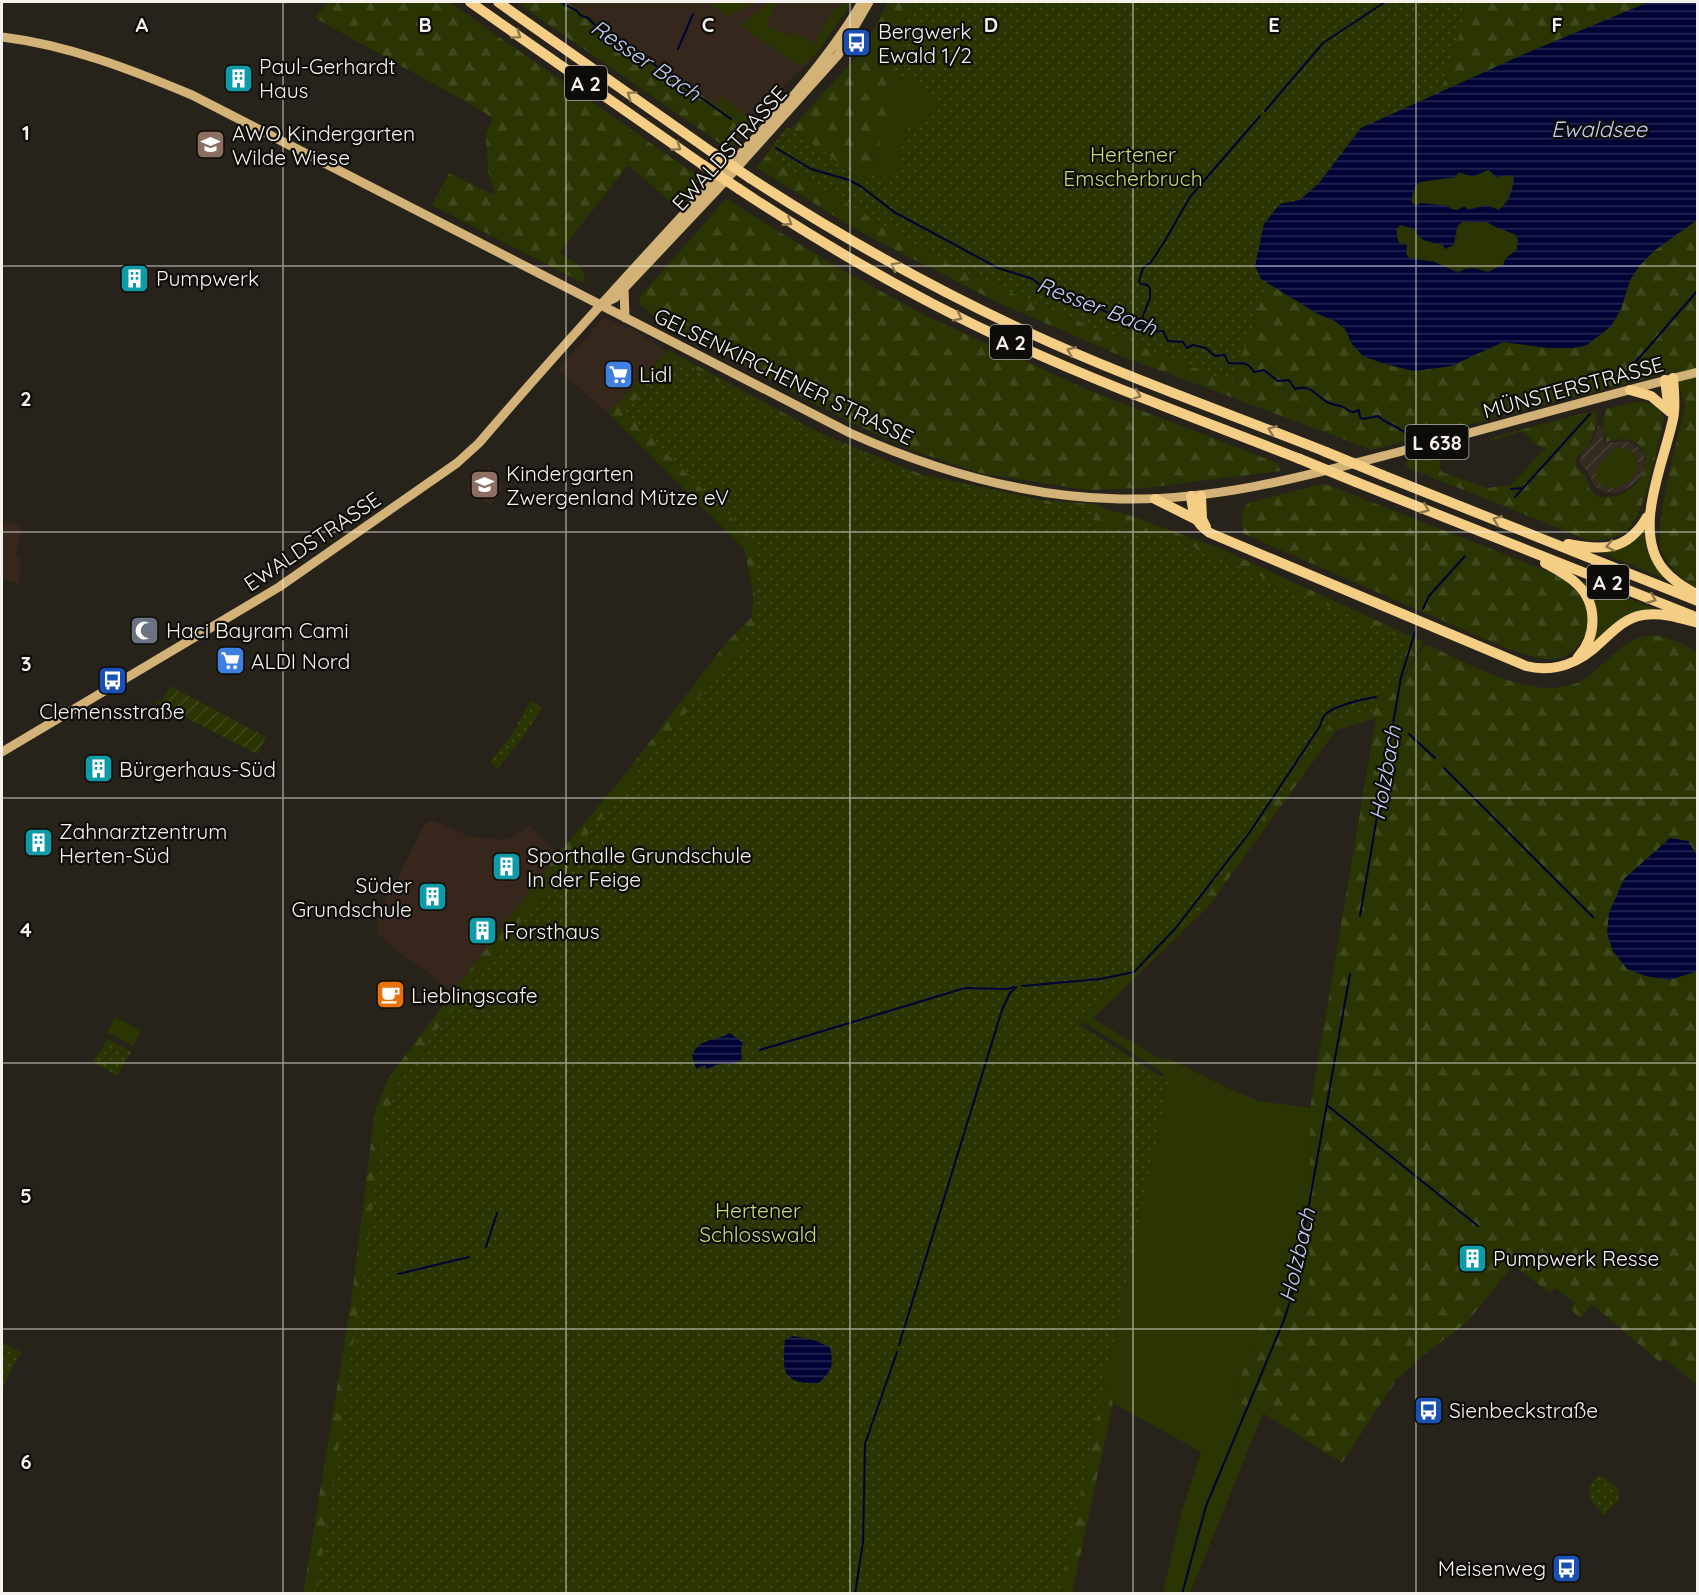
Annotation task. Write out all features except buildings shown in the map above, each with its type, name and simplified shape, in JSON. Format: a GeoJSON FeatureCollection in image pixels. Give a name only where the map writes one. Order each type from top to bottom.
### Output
{"type":"FeatureCollection","features":[{"type":"Feature","properties":{"kind":"highway","name":"A 2"},"geometry":{"type":"LineString","coordinates":[[470,2],[739,189],[849,259],[960,319],[1076,370],[1698,618]]}},
{"type":"Feature","properties":{"kind":"highway","name":"A 2"},"geometry":{"type":"LineString","coordinates":[[498,2],[750,178],[858,245],[968,304],[1082,356],[1698,601]]}},
{"type":"Feature","properties":{"kind":"highway"},"geometry":{"type":"LineString","coordinates":[[1668,438],[1669,379]]}},
{"type":"Feature","properties":{"kind":"highway"},"geometry":{"type":"LineString","coordinates":[[1669,379],[1674,412],[1651,509],[1650,540],[1657,560],[1671,577],[1698,595]]}},
{"type":"Feature","properties":{"kind":"highway"},"geometry":{"type":"LineString","coordinates":[[1630,390],[1651,396],[1670,412]]}},
{"type":"Feature","properties":{"kind":"highway"},"geometry":{"type":"LineString","coordinates":[[1195,519],[1196,496]]}},
{"type":"Feature","properties":{"kind":"highway"},"geometry":{"type":"LineString","coordinates":[[1196,496],[1202,519],[1215,536]]}},
{"type":"Feature","properties":{"kind":"highway"},"geometry":{"type":"LineString","coordinates":[[1155,499],[1195,519],[1215,536],[1514,662],[1544,669],[1572,662],[1592,651],[1618,626],[1643,615],[1663,615],[1698,623]]}},
{"type":"Feature","properties":{"kind":"highway"},"geometry":{"type":"LineString","coordinates":[[1542,538],[1587,547],[1607,548],[1635,535],[1651,509]]}},
{"type":"Feature","properties":{"kind":"highway"},"geometry":{"type":"LineString","coordinates":[[1519,547],[1579,585],[1590,604],[1593,614],[1591,636],[1587,646],[1572,662]]}},
{"type":"Feature","properties":{"kind":"main road","name":"EWALDSTRASSE"},"geometry":{"type":"LineString","coordinates":[[2,752],[279,587],[457,463],[479,443],[600,305],[804,83],[845,30],[862,2]]}},
{"type":"Feature","properties":{"kind":"main road","name":"EWALDSTRASSE"},"geometry":{"type":"LineString","coordinates":[[600,305],[615,298],[722,185],[838,55],[869,2]]}},
{"type":"Feature","properties":{"kind":"main road","name":"GELSENKIRCHENER STRASSE"},"geometry":{"type":"LineString","coordinates":[[2,37],[49,46],[107,62],[192,95],[850,433],[890,451],[976,478],[1032,490],[1097,498],[1155,499],[1249,489]]}},
{"type":"Feature","properties":{"kind":"main road","name":"GELSENKIRCHENER STRASSE"},"geometry":{"type":"LineString","coordinates":[[624,288],[625,318]]}},
{"type":"Feature","properties":{"kind":"main road","name":"MÜNSTERSTRASSE"},"geometry":{"type":"LineString","coordinates":[[1249,489],[1285,482],[1698,372]]}},
{"type":"Feature","properties":{"kind":"shaded area"},"geometry":{"type":"Polygon","coordinates":[[[568,2],[852,2],[811,61],[794,75],[753,122],[720,95],[719,106],[568,2]]]}},
{"type":"Feature","properties":{"kind":"shaded area"},"geometry":{"type":"Polygon","coordinates":[[[604,317],[638,332],[666,351],[608,413],[558,370],[604,317]]]}},
{"type":"Feature","properties":{"kind":"shaded area"},"geometry":{"type":"Polygon","coordinates":[[[1598,426],[1604,427],[1603,441],[1605,443],[1627,441],[1636,445],[1644,453],[1645,470],[1641,477],[1617,493],[1600,490],[1594,485],[1588,472],[1580,463],[1581,455],[1592,442],[1598,426]]]}},
{"type":"Feature","properties":{"kind":"shaded area","name":"Kindergarten Zwergenland Mütze eV"},"geometry":{"type":"Polygon","coordinates":[[[489,467],[504,488],[491,505],[466,490],[475,476],[489,467]]]}},
{"type":"Feature","properties":{"kind":"shaded area"},"geometry":{"type":"Polygon","coordinates":[[[6,521],[22,526],[16,556],[21,557],[19,584],[2,578],[2,528],[6,521]]]}},
{"type":"Feature","properties":{"kind":"shaded area"},"geometry":{"type":"Polygon","coordinates":[[[432,820],[469,836],[501,840],[514,836],[530,825],[559,854],[454,993],[411,960],[409,961],[377,933],[378,920],[385,904],[384,901],[425,823],[432,820]]]}},
{"type":"Feature","properties":{"kind":"green space"},"geometry":{"type":"Polygon","coordinates":[[[328,2],[449,2],[702,179],[676,206],[628,165],[559,253],[582,269],[585,278],[583,283],[432,205],[449,173],[496,196],[488,171],[486,132],[494,119],[315,18],[328,2]]]}},
{"type":"Feature","properties":{"kind":"green space"},"geometry":{"type":"Polygon","coordinates":[[[516,2],[568,2],[718,106],[720,94],[753,122],[730,150],[516,2]]]}},
{"type":"Feature","properties":{"kind":"green space"},"geometry":{"type":"Polygon","coordinates":[[[707,2],[756,2],[728,16],[707,2]]]}},
{"type":"Feature","properties":{"kind":"green space"},"geometry":{"type":"Polygon","coordinates":[[[769,2],[777,2],[766,26],[791,37],[793,32],[814,43],[835,7],[840,9],[844,2],[852,2],[820,49],[804,66],[795,63],[741,26],[769,2]]]}},
{"type":"Feature","properties":{"kind":"green space","name":"Hertener Emscherbruch"},"geometry":{"type":"Polygon","coordinates":[[[888,2],[1649,2],[1529,52],[1262,280],[1318,314],[1335,321],[1345,329],[1352,344],[1363,356],[1414,371],[1451,366],[1503,342],[1548,348],[1580,348],[1601,335],[1621,309],[1630,280],[1640,265],[1655,250],[1697,220],[1697,588],[1672,568],[1662,552],[1660,540],[1663,503],[1685,406],[1681,390],[1671,372],[1372,450],[1121,356],[997,302],[857,230],[756,167],[862,51],[888,2]],[[899,70],[872,173],[896,180],[944,97],[899,70]]]}},
{"type":"Feature","properties":{"kind":"green space","name":"Hertener Emscherbruch"},"geometry":{"type":"Polygon","coordinates":[[[912,2],[1470,2],[1434,113],[1287,227],[1232,383],[1029,301],[947,263],[766,155],[787,127],[868,182],[871,174],[895,179],[908,124],[922,127],[926,113],[938,102],[895,70],[912,2]]]}},
{"type":"Feature","properties":{"kind":"green space"},"geometry":{"type":"Polygon","coordinates":[[[899,69],[944,97],[896,180],[872,173],[899,69]]]}},
{"type":"Feature","properties":{"kind":"green space"},"geometry":{"type":"Polygon","coordinates":[[[1489,170],[1493,174],[1514,177],[1510,195],[1498,210],[1480,206],[1456,211],[1448,206],[1421,203],[1415,206],[1411,201],[1415,186],[1420,182],[1455,177],[1458,173],[1474,176],[1489,170]]]}},
{"type":"Feature","properties":{"kind":"green space"},"geometry":{"type":"Polygon","coordinates":[[[726,199],[835,266],[926,316],[1088,390],[1277,463],[1281,467],[1280,471],[1144,488],[1088,490],[980,473],[911,450],[848,421],[661,322],[639,303],[641,295],[726,199]]]}},
{"type":"Feature","properties":{"kind":"green space"},"geometry":{"type":"Polygon","coordinates":[[[1462,222],[1487,222],[1516,235],[1517,250],[1506,258],[1503,265],[1475,273],[1409,258],[1398,241],[1396,229],[1400,225],[1411,227],[1443,245],[1457,236],[1457,227],[1462,222]]]}},
{"type":"Feature","properties":{"kind":"green space","name":"Hertener Schlosswald"},"geometry":{"type":"Polygon","coordinates":[[[668,350],[824,435],[920,474],[1042,500],[1096,504],[1107,510],[1123,513],[1219,548],[1424,642],[1390,697],[1426,644],[1510,681],[1545,688],[1566,686],[1582,681],[1628,643],[1645,636],[1665,637],[1697,651],[1697,855],[1688,841],[1654,853],[1624,879],[1609,913],[1627,969],[1646,976],[1669,980],[1697,971],[1697,1385],[1664,1358],[1660,1362],[1592,1304],[1581,1318],[1570,1309],[1575,1303],[1555,1288],[1550,1293],[1513,1265],[1468,1321],[1396,1380],[1342,1463],[1263,1413],[1232,1400],[1269,1300],[1302,1324],[1309,1295],[1310,1108],[1376,718],[1336,730],[1208,907],[1093,1018],[1084,1023],[1070,1011],[1103,1373],[1113,1403],[1072,1593],[303,1594],[351,1303],[375,1111],[389,1077],[554,859],[623,777],[726,643],[752,617],[753,591],[744,549],[608,413],[668,350]]]}},
{"type":"Feature","properties":{"kind":"green space","name":"Hertener Schlosswald"},"geometry":{"type":"Polygon","coordinates":[[[675,358],[823,437],[919,476],[1048,504],[1093,505],[1096,526],[1164,534],[1406,640],[1398,675],[1373,711],[1333,720],[1197,909],[1080,1025],[1169,1082],[1065,1567],[1063,1593],[317,1594],[385,1121],[401,1076],[625,787],[758,624],[753,540],[625,411],[675,358]]]}},
{"type":"Feature","properties":{"kind":"green space"},"geometry":{"type":"Polygon","coordinates":[[[1636,402],[1652,405],[1664,417],[1642,506],[1629,528],[1611,538],[1590,541],[1407,467],[1406,462],[1413,459],[1437,455],[1442,472],[1487,488],[1511,485],[1545,448],[1537,445],[1523,431],[1490,441],[1490,438],[1584,413],[1596,412],[1594,434],[1588,446],[1578,457],[1576,466],[1586,477],[1590,490],[1599,497],[1618,496],[1632,488],[1641,477],[1645,465],[1644,453],[1638,444],[1625,439],[1606,442],[1603,425],[1606,409],[1636,402]]]}},
{"type":"Feature","properties":{"kind":"green space"},"geometry":{"type":"Polygon","coordinates":[[[1618,447],[1636,455],[1637,469],[1626,483],[1606,488],[1596,481],[1597,471],[1602,462],[1618,447]]]}},
{"type":"Feature","properties":{"kind":"green space"},"geometry":{"type":"Polygon","coordinates":[[[1322,484],[1560,576],[1575,590],[1586,606],[1587,627],[1581,641],[1572,652],[1559,658],[1529,656],[1244,534],[1242,513],[1248,503],[1322,484]]]}},
{"type":"Feature","properties":{"kind":"green space"},"geometry":{"type":"Polygon","coordinates":[[[1646,524],[1670,581],[1635,567],[1636,560],[1634,566],[1600,552],[1646,524]]]}},
{"type":"Feature","properties":{"kind":"green space"},"geometry":{"type":"Polygon","coordinates":[[[1579,580],[1626,598],[1624,604],[1627,598],[1658,610],[1649,611],[1591,648],[1592,639],[1579,580]]]}},
{"type":"Feature","properties":{"kind":"green space"},"geometry":{"type":"Polygon","coordinates":[[[170,686],[266,737],[257,754],[155,702],[156,700],[161,702],[170,686]]]}},
{"type":"Feature","properties":{"kind":"green space"},"geometry":{"type":"Polygon","coordinates":[[[530,701],[542,708],[521,740],[497,769],[490,762],[514,731],[530,701]]]}},
{"type":"Feature","properties":{"kind":"green space"},"geometry":{"type":"Polygon","coordinates":[[[115,1017],[141,1031],[133,1046],[107,1032],[115,1017]]]}},
{"type":"Feature","properties":{"kind":"green space"},"geometry":{"type":"Polygon","coordinates":[[[1093,1018],[1156,1057],[1172,1060],[1236,1092],[1260,1101],[1310,1108],[1309,1295],[1302,1324],[1269,1301],[1232,1399],[1263,1413],[1190,1593],[1163,1593],[1181,1514],[1201,1452],[1113,1403],[1103,1373],[1163,1073],[1085,1023],[1093,1018]]]}},
{"type":"Feature","properties":{"kind":"green space"},"geometry":{"type":"Polygon","coordinates":[[[108,1039],[131,1052],[117,1076],[93,1062],[108,1039]]]}},
{"type":"Feature","properties":{"kind":"green space"},"geometry":{"type":"Polygon","coordinates":[[[2,1342],[21,1352],[2,1388],[2,1342]]]}},
{"type":"Feature","properties":{"kind":"green space"},"geometry":{"type":"Polygon","coordinates":[[[1599,1475],[1617,1487],[1619,1500],[1603,1515],[1591,1500],[1588,1487],[1599,1475]]]}},
{"type":"Feature","properties":{"kind":"water","name":"Ewaldsee"},"geometry":{"type":"Polygon","coordinates":[[[1649,2],[1697,2],[1697,220],[1655,250],[1640,265],[1630,280],[1621,309],[1611,326],[1587,345],[1572,348],[1548,348],[1503,342],[1451,366],[1414,371],[1363,356],[1352,344],[1345,329],[1335,321],[1318,314],[1261,279],[1255,266],[1264,224],[1280,204],[1300,200],[1319,183],[1361,128],[1529,52],[1649,2]],[[1489,170],[1474,176],[1458,173],[1456,177],[1420,182],[1415,186],[1411,201],[1415,206],[1421,203],[1448,206],[1457,210],[1465,206],[1468,210],[1487,205],[1499,210],[1510,195],[1514,177],[1505,175],[1497,178],[1489,170]],[[1462,222],[1457,227],[1454,245],[1445,249],[1443,245],[1419,237],[1415,229],[1400,225],[1396,229],[1398,241],[1407,246],[1406,254],[1409,258],[1435,262],[1458,273],[1469,268],[1488,272],[1503,265],[1506,258],[1517,250],[1516,235],[1487,222],[1462,222]]]}},
{"type":"Feature","properties":{"kind":"water"},"geometry":{"type":"Polygon","coordinates":[[[1670,838],[1688,841],[1697,855],[1698,971],[1669,980],[1646,976],[1627,969],[1613,951],[1607,933],[1609,913],[1624,879],[1670,838]]]}},
{"type":"Feature","properties":{"kind":"water"},"geometry":{"type":"Polygon","coordinates":[[[730,1033],[743,1043],[742,1058],[733,1064],[720,1064],[706,1070],[705,1065],[696,1069],[692,1055],[695,1049],[699,1045],[730,1033]]]}},
{"type":"Feature","properties":{"kind":"water"},"geometry":{"type":"Polygon","coordinates":[[[793,1336],[813,1340],[830,1347],[831,1367],[819,1383],[798,1381],[787,1374],[784,1360],[785,1340],[793,1336]]]}},
{"type":"Feature","properties":{"kind":"waterway","name":"Resser Bach"},"geometry":{"type":"LineString","coordinates":[[560,2],[588,18],[610,36],[617,38],[731,119]]}},
{"type":"Feature","properties":{"kind":"waterway"},"geometry":{"type":"LineString","coordinates":[[1265,111],[1323,43],[1385,2]]}},
{"type":"Feature","properties":{"kind":"waterway"},"geometry":{"type":"LineString","coordinates":[[678,49],[693,14]]}},
{"type":"Feature","properties":{"kind":"waterway"},"geometry":{"type":"LineString","coordinates":[[1139,326],[1150,298],[1148,285],[1141,284],[1139,281],[1143,268],[1151,262],[1163,244],[1190,197],[1260,116]]}},
{"type":"Feature","properties":{"kind":"waterway","name":"Resser Bach"},"geometry":{"type":"LineString","coordinates":[[776,148],[811,169],[849,180],[862,187],[894,212],[998,268],[1033,279],[1042,287],[1056,290],[1069,300],[1093,306],[1139,326],[1148,326],[1152,332],[1163,331],[1168,341],[1183,342],[1187,348],[1193,345],[1206,348],[1215,356],[1225,355],[1228,363],[1248,365],[1254,372],[1264,370],[1278,381],[1289,380],[1295,389],[1310,389],[1331,404],[1351,412],[1359,410],[1360,417],[1363,419],[1378,416],[1405,432]]}},
{"type":"Feature","properties":{"kind":"waterway","name":"Holzbach"},"geometry":{"type":"LineString","coordinates":[[1620,380],[1698,290]]}},
{"type":"Feature","properties":{"kind":"waterway","name":"Holzbach"},"geometry":{"type":"LineString","coordinates":[[1515,497],[1590,414]]}},
{"type":"Feature","properties":{"kind":"waterway"},"geometry":{"type":"LineString","coordinates":[[1511,489],[1523,488]]}},
{"type":"Feature","properties":{"kind":"waterway","name":"Holzbach"},"geometry":{"type":"LineString","coordinates":[[1423,609],[1429,596],[1465,556]]}},
{"type":"Feature","properties":{"kind":"waterway","name":"Holzbach"},"geometry":{"type":"LineString","coordinates":[[1360,916],[1401,677],[1415,632]]}},
{"type":"Feature","properties":{"kind":"waterway"},"geometry":{"type":"LineString","coordinates":[[1022,986],[1100,979],[1134,972],[1175,929],[1250,832],[1320,726],[1324,716],[1341,706],[1376,697]]}},
{"type":"Feature","properties":{"kind":"waterway"},"geometry":{"type":"LineString","coordinates":[[1409,734],[1435,758]]}},
{"type":"Feature","properties":{"kind":"waterway"},"geometry":{"type":"LineString","coordinates":[[1444,768],[1593,917]]}},
{"type":"Feature","properties":{"kind":"waterway","name":"Holzbach"},"geometry":{"type":"LineString","coordinates":[[1182,1594],[1206,1506],[1284,1320],[1294,1289],[1350,974]]}},
{"type":"Feature","properties":{"kind":"waterway"},"geometry":{"type":"LineString","coordinates":[[760,1050],[965,988],[1008,989],[1014,987]]}},
{"type":"Feature","properties":{"kind":"waterway"},"geometry":{"type":"LineString","coordinates":[[899,1345],[1002,1010],[1010,993],[1016,987]]}},
{"type":"Feature","properties":{"kind":"waterway"},"geometry":{"type":"LineString","coordinates":[[1328,1106],[1478,1226]]}},
{"type":"Feature","properties":{"kind":"waterway"},"geometry":{"type":"LineString","coordinates":[[486,1247],[497,1213]]}},
{"type":"Feature","properties":{"kind":"waterway"},"geometry":{"type":"LineString","coordinates":[[398,1274],[469,1257]]}},
{"type":"Feature","properties":{"kind":"waterway"},"geometry":{"type":"LineString","coordinates":[[855,1594],[863,1542],[865,1444],[897,1352]]}},
{"type":"Feature","properties":{"kind":"place","name":"Bergwerk Ewald 1/2"},"geometry":{"type":"Point","coordinates":[857,43]}},
{"type":"Feature","properties":{"kind":"place","name":"Paul-Gerhardt Haus"},"geometry":{"type":"Point","coordinates":[238,78]}},
{"type":"Feature","properties":{"kind":"place","name":"AWO Kindergarten Wilde Wiese"},"geometry":{"type":"Point","coordinates":[211,145]}},
{"type":"Feature","properties":{"kind":"place","name":"Pumpwerk"},"geometry":{"type":"Point","coordinates":[135,278]}},
{"type":"Feature","properties":{"kind":"place","name":"Lidl"},"geometry":{"type":"Point","coordinates":[618,374]}},
{"type":"Feature","properties":{"kind":"place","name":"Kindergarten Zwergenland Mütze eV"},"geometry":{"type":"Point","coordinates":[485,485]}},
{"type":"Feature","properties":{"kind":"place","name":"Haci Bayram Cami"},"geometry":{"type":"Point","coordinates":[145,630]}},
{"type":"Feature","properties":{"kind":"place","name":"ALDI Nord"},"geometry":{"type":"Point","coordinates":[230,661]}},
{"type":"Feature","properties":{"kind":"place","name":"Clemensstraße"},"geometry":{"type":"Point","coordinates":[112,680]}},
{"type":"Feature","properties":{"kind":"place","name":"Bürgerhaus-Süd"},"geometry":{"type":"Point","coordinates":[98,769]}},
{"type":"Feature","properties":{"kind":"place","name":"Zahnarztzentrum Herten-Süd"},"geometry":{"type":"Point","coordinates":[38,843]}},
{"type":"Feature","properties":{"kind":"place","name":"Sporthalle Grundschule In der Feige"},"geometry":{"type":"Point","coordinates":[506,867]}},
{"type":"Feature","properties":{"kind":"place","name":"Süder Grundschule"},"geometry":{"type":"Point","coordinates":[433,897]}},
{"type":"Feature","properties":{"kind":"place","name":"Forsthaus"},"geometry":{"type":"Point","coordinates":[483,931]}},
{"type":"Feature","properties":{"kind":"place","name":"Lieblingscafe"},"geometry":{"type":"Point","coordinates":[390,995]}},
{"type":"Feature","properties":{"kind":"place","name":"Pumpwerk Resse"},"geometry":{"type":"Point","coordinates":[1472,1258]}},
{"type":"Feature","properties":{"kind":"place","name":"Sienbeckstraße"},"geometry":{"type":"Point","coordinates":[1428,1410]}},
{"type":"Feature","properties":{"kind":"place","name":"Meisenweg"},"geometry":{"type":"Point","coordinates":[1567,1568]}}]}
